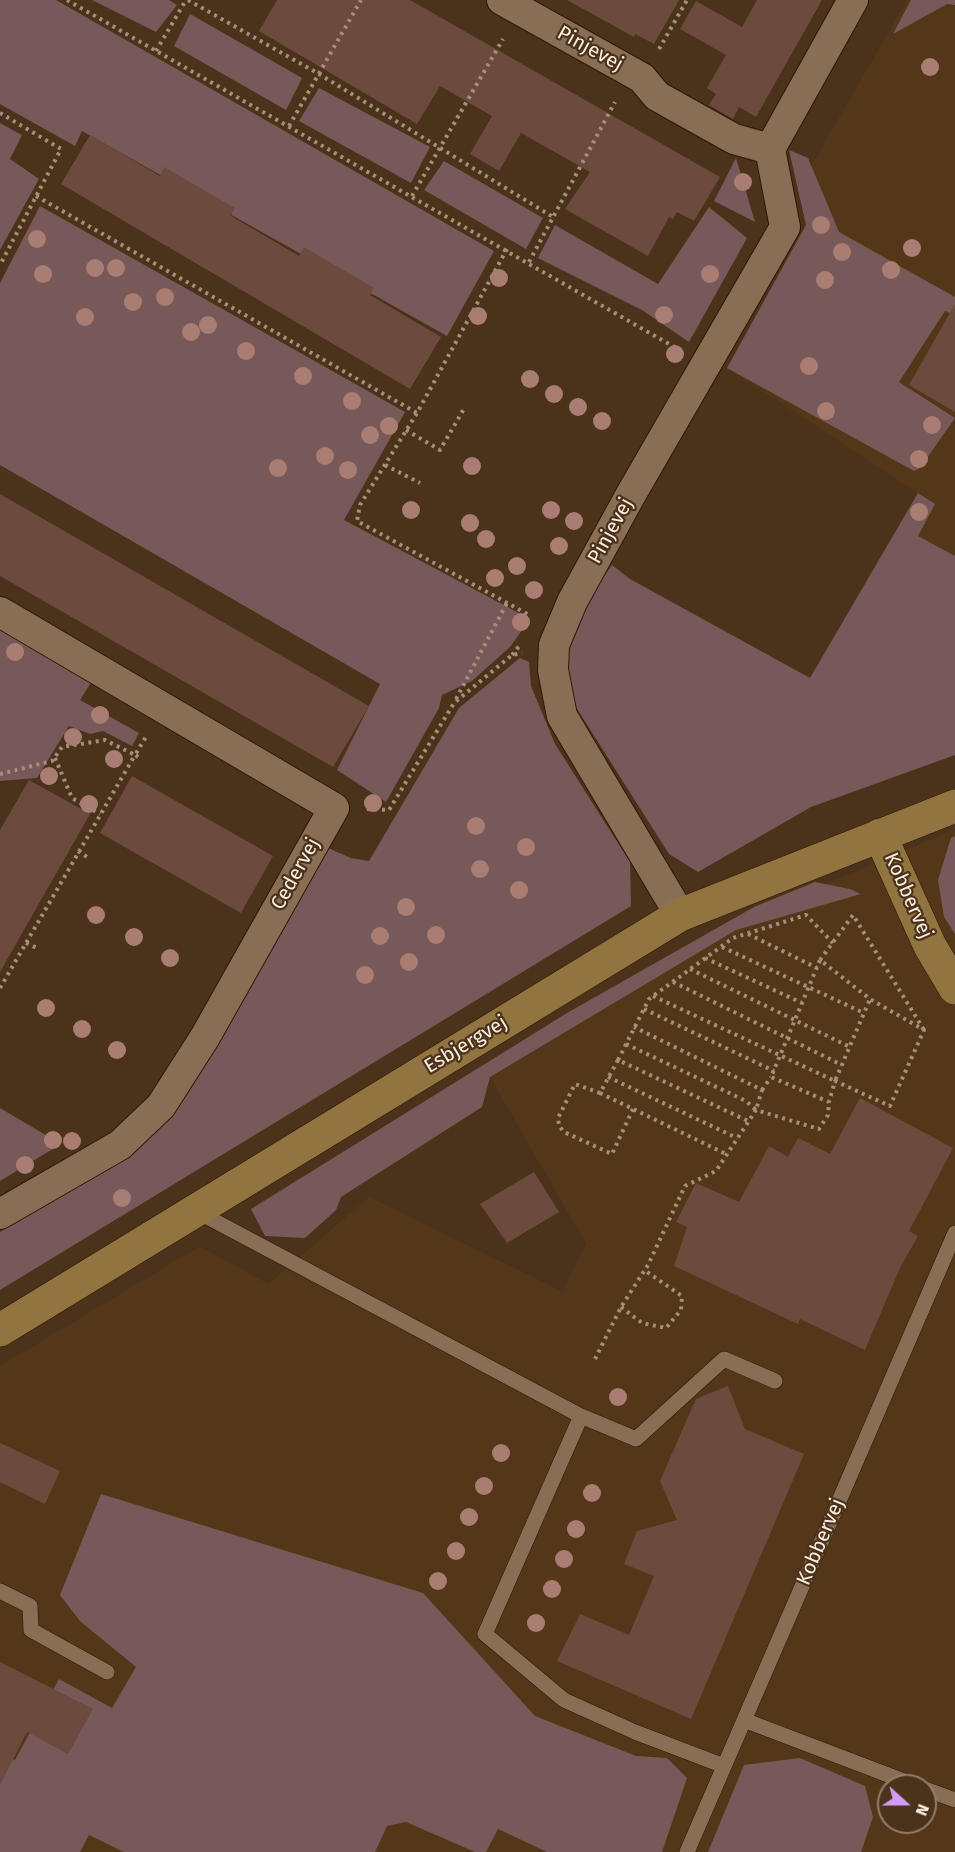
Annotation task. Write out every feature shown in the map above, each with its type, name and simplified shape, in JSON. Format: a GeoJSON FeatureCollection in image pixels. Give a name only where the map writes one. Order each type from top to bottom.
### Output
{"type":"FeatureCollection","features":[{"type":"Feature","properties":{"kind":"main road","name":"Esbjergvej"},"geometry":{"type":"LineString","coordinates":[[0,1330],[680,915],[955,806]]}},
{"type":"Feature","properties":{"kind":"main road","name":"Kobbervej"},"geometry":{"type":"LineString","coordinates":[[880,834],[930,946],[955,988]]}},
{"type":"Feature","properties":{"kind":"street"},"geometry":{"type":"LineString","coordinates":[[770,149],[853,0]]}},
{"type":"Feature","properties":{"kind":"street","name":"Pinjevej"},"geometry":{"type":"LineString","coordinates":[[511,5],[637,75],[657,96],[734,139],[770,149],[784,227],[572,602],[554,645],[553,670],[562,716],[680,915]]}},
{"type":"Feature","properties":{"kind":"street"},"geometry":{"type":"LineString","coordinates":[[0,612],[334,808]]}},
{"type":"Feature","properties":{"kind":"street","name":"Cedervej"},"geometry":{"type":"LineString","coordinates":[[0,1214],[120,1145],[160,1106],[205,1037],[334,808]]}},
{"type":"Feature","properties":{"kind":"lane"},"geometry":{"type":"LineString","coordinates":[[196,1211],[581,1416],[636,1440],[724,1359],[775,1381]]}},
{"type":"Feature","properties":{"kind":"lane","name":"Kobbervej"},"geometry":{"type":"LineString","coordinates":[[687,1852],[955,1233]]}},
{"type":"Feature","properties":{"kind":"lane"},"geometry":{"type":"LineString","coordinates":[[581,1416],[485,1634],[564,1700],[635,1732],[724,1766]]}},
{"type":"Feature","properties":{"kind":"lane"},"geometry":{"type":"LineString","coordinates":[[0,1591],[30,1606],[31,1630],[107,1672]]}},
{"type":"Feature","properties":{"kind":"lane"},"geometry":{"type":"LineString","coordinates":[[744,1720],[886,1774]]}},
{"type":"Feature","properties":{"kind":"lane"},"geometry":{"type":"LineString","coordinates":[[937,1793],[955,1800]]}},
{"type":"Feature","properties":{"kind":"path"},"geometry":{"type":"LineString","coordinates":[[67,0],[507,249],[705,365]]}},
{"type":"Feature","properties":{"kind":"path"},"geometry":{"type":"LineString","coordinates":[[156,51],[187,0],[319,74],[553,217]]}},
{"type":"Feature","properties":{"kind":"path"},"geometry":{"type":"LineString","coordinates":[[289,126],[361,0]]}},
{"type":"Feature","properties":{"kind":"path"},"geometry":{"type":"LineString","coordinates":[[528,262],[637,75],[687,0]]}},
{"type":"Feature","properties":{"kind":"path"},"geometry":{"type":"LineString","coordinates":[[412,196],[440,148],[511,5]]}},
{"type":"Feature","properties":{"kind":"path"},"geometry":{"type":"LineString","coordinates":[[0,113],[61,149],[0,265]]}},
{"type":"Feature","properties":{"kind":"path"},"geometry":{"type":"LineString","coordinates":[[36,196],[417,413]]}},
{"type":"Feature","properties":{"kind":"path"},"geometry":{"type":"LineString","coordinates":[[507,249],[417,413],[360,505],[357,521],[536,619]]}},
{"type":"Feature","properties":{"kind":"path"},"geometry":{"type":"LineString","coordinates":[[406,430],[440,450],[465,407]]}},
{"type":"Feature","properties":{"kind":"path"},"geometry":{"type":"LineString","coordinates":[[385,465],[420,483]]}},
{"type":"Feature","properties":{"kind":"path"},"geometry":{"type":"LineString","coordinates":[[334,808],[389,810],[454,703],[507,603]]}},
{"type":"Feature","properties":{"kind":"path"},"geometry":{"type":"LineString","coordinates":[[454,703],[512,655],[524,640]]}},
{"type":"Feature","properties":{"kind":"path"},"geometry":{"type":"LineString","coordinates":[[512,655],[554,645]]}},
{"type":"Feature","properties":{"kind":"path"},"geometry":{"type":"LineString","coordinates":[[0,988],[162,708]]}},
{"type":"Feature","properties":{"kind":"path"},"geometry":{"type":"LineString","coordinates":[[0,774],[52,761],[62,747],[105,740],[140,758]]}},
{"type":"Feature","properties":{"kind":"path"},"geometry":{"type":"LineString","coordinates":[[55,757],[72,798],[100,814]]}},
{"type":"Feature","properties":{"kind":"path"},"geometry":{"type":"LineString","coordinates":[[78,851],[90,859]]}},
{"type":"Feature","properties":{"kind":"path"},"geometry":{"type":"LineString","coordinates":[[600,1093],[634,1027],[653,996],[733,938],[806,915],[833,943]]}},
{"type":"Feature","properties":{"kind":"path"},"geometry":{"type":"LineString","coordinates":[[595,1359],[621,1307],[644,1270],[685,1186],[716,1171],[756,1110],[762,1090],[774,1071],[820,960],[853,915],[924,1030]]}},
{"type":"Feature","properties":{"kind":"path"},"geometry":{"type":"LineString","coordinates":[[747,934],[817,968]]}},
{"type":"Feature","properties":{"kind":"path"},"geometry":{"type":"LineString","coordinates":[[26,943],[37,948]]}},
{"type":"Feature","properties":{"kind":"path"},"geometry":{"type":"LineString","coordinates":[[722,946],[864,1013]]}},
{"type":"Feature","properties":{"kind":"path"},"geometry":{"type":"LineString","coordinates":[[705,958],[802,1003]]}},
{"type":"Feature","properties":{"kind":"path"},"geometry":{"type":"LineString","coordinates":[[820,960],[870,999],[924,1030]]}},
{"type":"Feature","properties":{"kind":"path"},"geometry":{"type":"LineString","coordinates":[[690,969],[850,1047]]}},
{"type":"Feature","properties":{"kind":"path"},"geometry":{"type":"LineString","coordinates":[[673,982],[842,1065]]}},
{"type":"Feature","properties":{"kind":"path"},"geometry":{"type":"LineString","coordinates":[[653,996],[890,1106],[924,1030]]}},
{"type":"Feature","properties":{"kind":"path"},"geometry":{"type":"LineString","coordinates":[[626,1044],[746,1101],[756,1110],[819,1129],[828,1114],[835,1081],[870,999]]}},
{"type":"Feature","properties":{"kind":"path"},"geometry":{"type":"LineString","coordinates":[[644,1009],[774,1071]]}},
{"type":"Feature","properties":{"kind":"path"},"geometry":{"type":"LineString","coordinates":[[634,1027],[762,1090]]}},
{"type":"Feature","properties":{"kind":"path"},"geometry":{"type":"LineString","coordinates":[[618,1060],[748,1121]]}},
{"type":"Feature","properties":{"kind":"path"},"geometry":{"type":"LineString","coordinates":[[608,1077],[737,1138]]}},
{"type":"Feature","properties":{"kind":"path"},"geometry":{"type":"LineString","coordinates":[[771,1077],[829,1102]]}},
{"type":"Feature","properties":{"kind":"path"},"geometry":{"type":"LineString","coordinates":[[633,1109],[612,1154],[564,1132],[559,1126],[558,1118],[575,1084],[600,1093],[726,1154]]}},
{"type":"Feature","properties":{"kind":"path"},"geometry":{"type":"LineString","coordinates":[[621,1307],[642,1323],[666,1328],[681,1310],[682,1296],[644,1270]]}},
{"type":"Feature","properties":{"kind":"shaded area"},"geometry":{"type":"Polygon","coordinates":[[[0,0],[56,0],[494,251],[447,336],[82,131],[75,146],[0,104],[0,0]]]}},
{"type":"Feature","properties":{"kind":"shaded area"},"geometry":{"type":"Polygon","coordinates":[[[92,0],[169,0],[177,5],[156,32],[92,0]]]}},
{"type":"Feature","properties":{"kind":"shaded area"},"geometry":{"type":"Polygon","coordinates":[[[907,0],[955,0],[955,745],[846,783],[710,630],[810,678],[918,493],[727,368],[806,225],[811,166],[907,0]]]}},
{"type":"Feature","properties":{"kind":"shaded area"},"geometry":{"type":"Polygon","coordinates":[[[911,0],[955,0],[955,5],[947,4],[893,34],[911,0]]]}},
{"type":"Feature","properties":{"kind":"shaded area"},"geometry":{"type":"Polygon","coordinates":[[[190,14],[302,78],[286,110],[174,46],[190,14]]]}},
{"type":"Feature","properties":{"kind":"shaded area"},"geometry":{"type":"Polygon","coordinates":[[[319,88],[430,147],[411,183],[299,121],[319,88]]]}},
{"type":"Feature","properties":{"kind":"shaded area"},"geometry":{"type":"Polygon","coordinates":[[[0,123],[22,135],[10,159],[39,179],[0,250],[0,123]]]}},
{"type":"Feature","properties":{"kind":"shaded area"},"geometry":{"type":"Polygon","coordinates":[[[789,150],[808,158],[839,232],[955,297],[955,315],[945,311],[899,382],[955,418],[920,468],[914,471],[727,368],[806,225],[789,150]]]}},
{"type":"Feature","properties":{"kind":"shaded area"},"geometry":{"type":"Polygon","coordinates":[[[736,158],[755,222],[714,201],[736,158]]]}},
{"type":"Feature","properties":{"kind":"shaded area"},"geometry":{"type":"Polygon","coordinates":[[[444,161],[543,218],[526,249],[424,190],[444,161]]]}},
{"type":"Feature","properties":{"kind":"shaded area"},"geometry":{"type":"Polygon","coordinates":[[[40,206],[405,412],[344,520],[530,619],[510,647],[472,681],[442,695],[439,708],[386,802],[337,770],[380,684],[0,465],[0,283],[40,206]]]}},
{"type":"Feature","properties":{"kind":"shaded area"},"geometry":{"type":"Polygon","coordinates":[[[709,207],[747,238],[689,342],[642,310],[538,258],[555,225],[658,284],[709,207]]]}},
{"type":"Feature","properties":{"kind":"shaded area"},"geometry":{"type":"Polygon","coordinates":[[[918,493],[935,504],[918,536],[955,556],[955,755],[811,807],[698,872],[669,854],[572,701],[565,659],[587,600],[612,565],[630,579],[810,678],[918,493]]]}},
{"type":"Feature","properties":{"kind":"shaded area"},"geometry":{"type":"Polygon","coordinates":[[[0,620],[96,675],[80,700],[139,733],[132,746],[103,731],[90,734],[69,726],[37,778],[0,781],[0,620]]]}},
{"type":"Feature","properties":{"kind":"shaded area"},"geometry":{"type":"Polygon","coordinates":[[[520,658],[529,662],[531,686],[555,744],[630,862],[631,906],[0,1290],[0,1232],[141,1142],[328,848],[351,858],[369,861],[459,708],[520,658]]]}},
{"type":"Feature","properties":{"kind":"shaded area"},"geometry":{"type":"Polygon","coordinates":[[[955,829],[955,1852],[0,1852],[0,1366],[200,1246],[268,1284],[369,1197],[562,1291],[586,1244],[490,1077],[693,941],[955,829]]]}},
{"type":"Feature","properties":{"kind":"shaded area"},"geometry":{"type":"Polygon","coordinates":[[[955,836],[955,934],[944,917],[938,880],[951,838],[955,836]]]}},
{"type":"Feature","properties":{"kind":"shaded area"},"geometry":{"type":"Polygon","coordinates":[[[815,882],[850,889],[861,894],[736,930],[490,1077],[482,1107],[341,1197],[336,1210],[305,1238],[265,1236],[251,1209],[567,1013],[754,907],[815,882]]]}},
{"type":"Feature","properties":{"kind":"shaded area"},"geometry":{"type":"Polygon","coordinates":[[[0,1108],[61,1144],[0,1181],[0,1108]]]}},
{"type":"Feature","properties":{"kind":"shaded area"},"geometry":{"type":"Polygon","coordinates":[[[101,1494],[423,1593],[535,1716],[636,1756],[667,1758],[687,1778],[662,1852],[547,1852],[498,1829],[486,1852],[475,1852],[406,1822],[387,1826],[375,1852],[124,1852],[89,1835],[80,1852],[0,1852],[0,1753],[15,1760],[59,1679],[112,1708],[136,1667],[80,1621],[60,1595],[101,1494]]]}},
{"type":"Feature","properties":{"kind":"shaded area"},"geometry":{"type":"Polygon","coordinates":[[[800,1758],[865,1786],[873,1817],[861,1852],[708,1852],[744,1765],[800,1758]]]}},
{"type":"Feature","properties":{"kind":"building"},"geometry":{"type":"Polygon","coordinates":[[[277,0],[410,0],[720,177],[694,221],[677,212],[673,219],[669,217],[648,256],[565,209],[590,172],[521,133],[499,171],[470,154],[492,116],[440,86],[417,124],[259,31],[277,0]]]}},
{"type":"Feature","properties":{"kind":"building"},"geometry":{"type":"Polygon","coordinates":[[[567,0],[679,0],[654,44],[635,34],[634,37],[567,0]]]}},
{"type":"Feature","properties":{"kind":"building"},"geometry":{"type":"Polygon","coordinates":[[[757,0],[822,0],[756,117],[739,107],[733,119],[709,105],[716,94],[707,88],[726,55],[680,29],[696,1],[742,27],[757,0]]]}},
{"type":"Feature","properties":{"kind":"building"},"geometry":{"type":"Polygon","coordinates":[[[90,135],[160,176],[164,167],[235,208],[231,216],[299,256],[304,247],[374,288],[370,295],[441,337],[410,389],[61,184],[90,135]]]}},
{"type":"Feature","properties":{"kind":"building"},"geometry":{"type":"Polygon","coordinates":[[[955,304],[955,412],[909,385],[955,304]]]}},
{"type":"Feature","properties":{"kind":"building"},"geometry":{"type":"Polygon","coordinates":[[[0,494],[369,706],[333,767],[0,576],[0,494]]]}},
{"type":"Feature","properties":{"kind":"building"},"geometry":{"type":"Polygon","coordinates":[[[132,776],[273,856],[241,913],[100,833],[132,776]]]}},
{"type":"Feature","properties":{"kind":"building"},"geometry":{"type":"Polygon","coordinates":[[[29,780],[90,814],[0,972],[0,830],[29,780]]]}},
{"type":"Feature","properties":{"kind":"building"},"geometry":{"type":"Polygon","coordinates":[[[860,1098],[953,1148],[909,1231],[918,1236],[900,1268],[865,1350],[800,1319],[798,1324],[674,1266],[687,1227],[676,1222],[696,1183],[739,1202],[769,1146],[788,1157],[798,1138],[830,1154],[860,1098]]]}},
{"type":"Feature","properties":{"kind":"building"},"geometry":{"type":"Polygon","coordinates":[[[534,1172],[559,1212],[507,1243],[480,1204],[534,1172]]]}},
{"type":"Feature","properties":{"kind":"building"},"geometry":{"type":"Polygon","coordinates":[[[728,1386],[745,1429],[804,1454],[691,1719],[557,1661],[580,1614],[629,1635],[654,1576],[624,1564],[637,1531],[677,1520],[660,1481],[696,1399],[728,1386]]]}},
{"type":"Feature","properties":{"kind":"building"},"geometry":{"type":"Polygon","coordinates":[[[0,1443],[60,1471],[45,1504],[0,1482],[0,1443]]]}},
{"type":"Feature","properties":{"kind":"building"},"geometry":{"type":"Polygon","coordinates":[[[0,1662],[93,1709],[68,1754],[27,1732],[0,1785],[0,1662]]]}}]}
